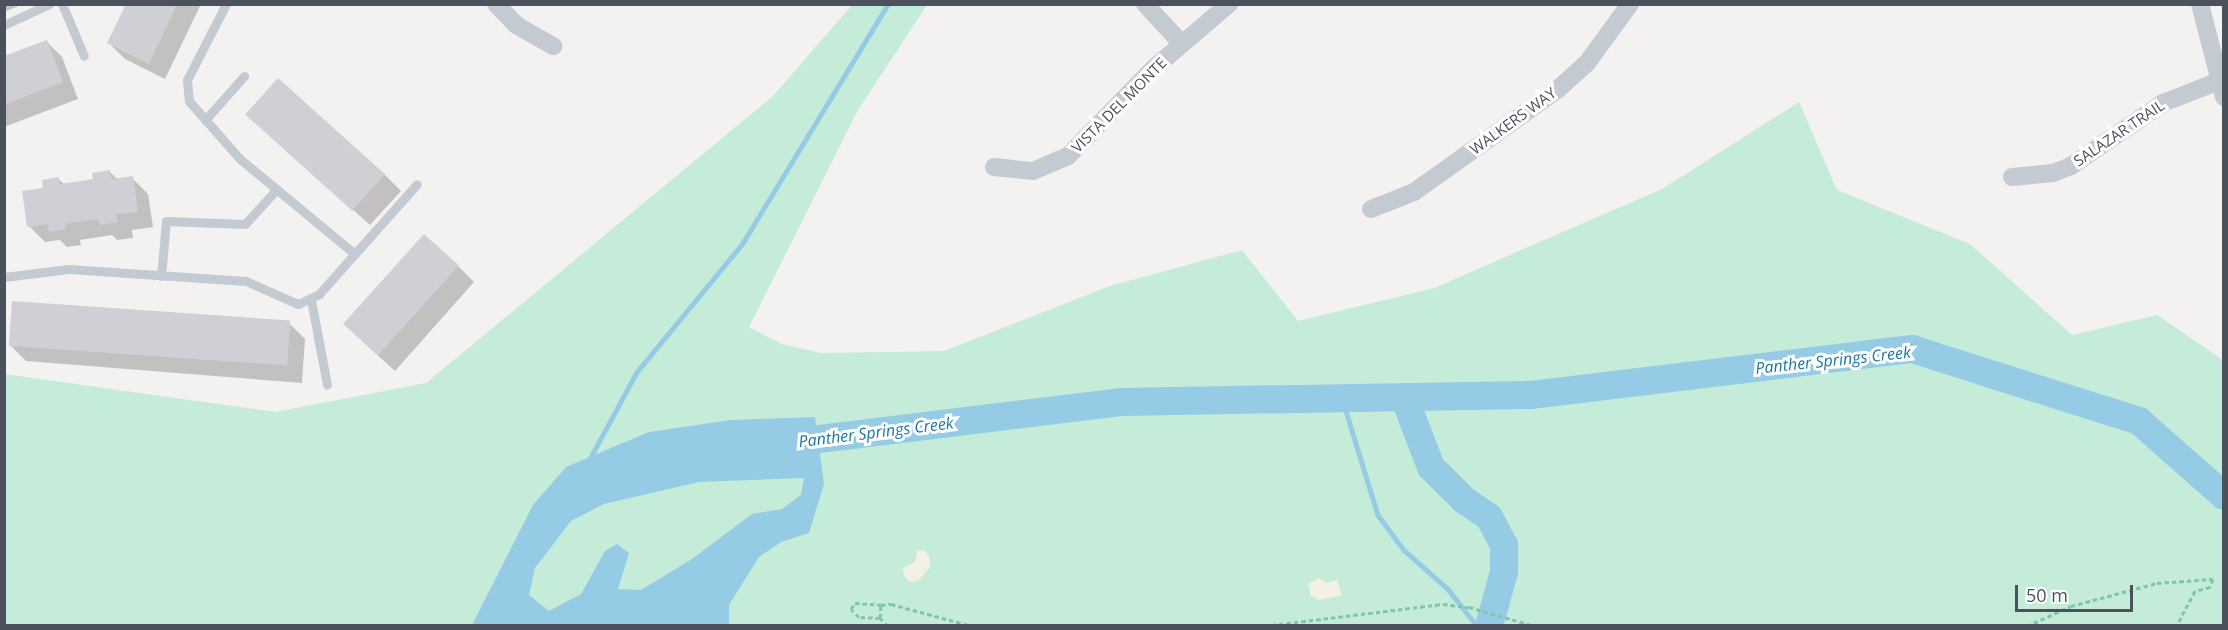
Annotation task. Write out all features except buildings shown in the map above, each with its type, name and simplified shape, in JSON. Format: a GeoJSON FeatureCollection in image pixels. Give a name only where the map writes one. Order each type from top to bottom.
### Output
{"type":"FeatureCollection","features":[{"type":"Feature","properties":{"kind":"street"},"geometry":{"type":"LineString","coordinates":[[496,4],[516,25],[553,46]]}},
{"type":"Feature","properties":{"kind":"street"},"geometry":{"type":"LineString","coordinates":[[1145,4],[1181,43]]}},
{"type":"Feature","properties":{"kind":"street","name":"VISTA DEL MONTE"},"geometry":{"type":"LineString","coordinates":[[994,167],[1033,171],[1068,156],[1181,43],[1229,4]]}},
{"type":"Feature","properties":{"kind":"street","name":"WALKERS WAY"},"geometry":{"type":"LineString","coordinates":[[1371,209],[1414,192],[1557,90],[1587,63],[1630,4]]}},
{"type":"Feature","properties":{"kind":"street"},"geometry":{"type":"LineString","coordinates":[[2200,4],[2222,85]]}},
{"type":"Feature","properties":{"kind":"street","name":"SALAZAR TRAIL"},"geometry":{"type":"LineString","coordinates":[[2012,177],[2053,173],[2071,166],[2163,103],[2222,85]]}},
{"type":"Feature","properties":{"kind":"lane"},"geometry":{"type":"LineString","coordinates":[[62,4],[84,56]]}},
{"type":"Feature","properties":{"kind":"lane"},"geometry":{"type":"LineString","coordinates":[[226,4],[185,87],[189,102],[240,159],[354,254]]}},
{"type":"Feature","properties":{"kind":"lane"},"geometry":{"type":"LineString","coordinates":[[4,25],[45,6]]}},
{"type":"Feature","properties":{"kind":"lane"},"geometry":{"type":"LineString","coordinates":[[205,120],[244,76]]}},
{"type":"Feature","properties":{"kind":"lane"},"geometry":{"type":"LineString","coordinates":[[4,277],[69,269],[246,281],[285,301],[298,304],[311,300],[417,184]]}},
{"type":"Feature","properties":{"kind":"lane"},"geometry":{"type":"LineString","coordinates":[[161,276],[166,220],[245,224],[277,189]]}},
{"type":"Feature","properties":{"kind":"lane"},"geometry":{"type":"LineString","coordinates":[[311,300],[327,385]]}},
{"type":"Feature","properties":{"kind":"path"},"geometry":{"type":"LineString","coordinates":[[2027,626],[2071,606],[2157,583],[2213,579],[2210,587],[2195,591],[2176,626]]}},
{"type":"Feature","properties":{"kind":"path"},"geometry":{"type":"LineString","coordinates":[[888,626],[880,618],[859,617],[851,609],[855,603],[891,604],[972,626]]}},
{"type":"Feature","properties":{"kind":"path"},"geometry":{"type":"LineString","coordinates":[[1264,626],[1443,604],[1535,626]]}},
{"type":"Feature","properties":{"kind":"path"},"geometry":{"type":"LineString","coordinates":[[880,618],[881,605]]}},
{"type":"Feature","properties":{"kind":"path"},"geometry":{"type":"LineString","coordinates":[[1927,626],[1968,626]]}},
{"type":"Feature","properties":{"kind":"green space"},"geometry":{"type":"Polygon","coordinates":[[[852,5],[927,5],[858,110],[749,327],[782,344],[821,353],[944,351],[1110,286],[1242,250],[1298,321],[1434,288],[1664,188],[1799,102],[1837,190],[1970,244],[2072,335],[2157,315],[2223,360],[2223,625],[5,625],[4,374],[275,412],[426,383],[773,96],[852,5]]]}},
{"type":"Feature","properties":{"kind":"sand"},"geometry":{"type":"Polygon","coordinates":[[[924,550],[929,556],[930,567],[918,581],[910,582],[904,576],[903,568],[915,562],[917,551],[924,550]]]}},
{"type":"Feature","properties":{"kind":"sand"},"geometry":{"type":"Polygon","coordinates":[[[1319,578],[1327,583],[1337,580],[1342,595],[1319,600],[1311,596],[1308,584],[1319,578]]]}},
{"type":"Feature","properties":{"kind":"water"},"geometry":{"type":"Polygon","coordinates":[[[815,417],[824,484],[809,533],[781,542],[759,557],[729,605],[729,625],[472,625],[533,505],[566,467],[649,432],[731,420],[815,417]],[[804,478],[699,482],[604,504],[571,521],[535,568],[529,595],[549,611],[581,594],[605,551],[617,544],[629,553],[618,589],[641,590],[692,559],[752,514],[782,509],[801,495],[804,478]]]}},
{"type":"Feature","properties":{"kind":"waterway"},"geometry":{"type":"LineString","coordinates":[[589,460],[636,373],[742,244],[888,4]]}},
{"type":"Feature","properties":{"kind":"waterway","name":"Panther Springs Creek"},"geometry":{"type":"LineString","coordinates":[[779,444],[1120,402],[1531,395],[1912,349],[2139,421],[2224,496]]}},
{"type":"Feature","properties":{"kind":"waterway","name":"Panther Springs Creek"},"geometry":{"type":"LineString","coordinates":[[1404,397],[1431,467],[1464,500],[1489,517],[1504,545],[1504,572],[1489,626]]}},
{"type":"Feature","properties":{"kind":"waterway","name":"Panther Springs Creek"},"geometry":{"type":"LineString","coordinates":[[1342,398],[1378,515],[1404,550],[1448,589],[1477,626]]}}]}
